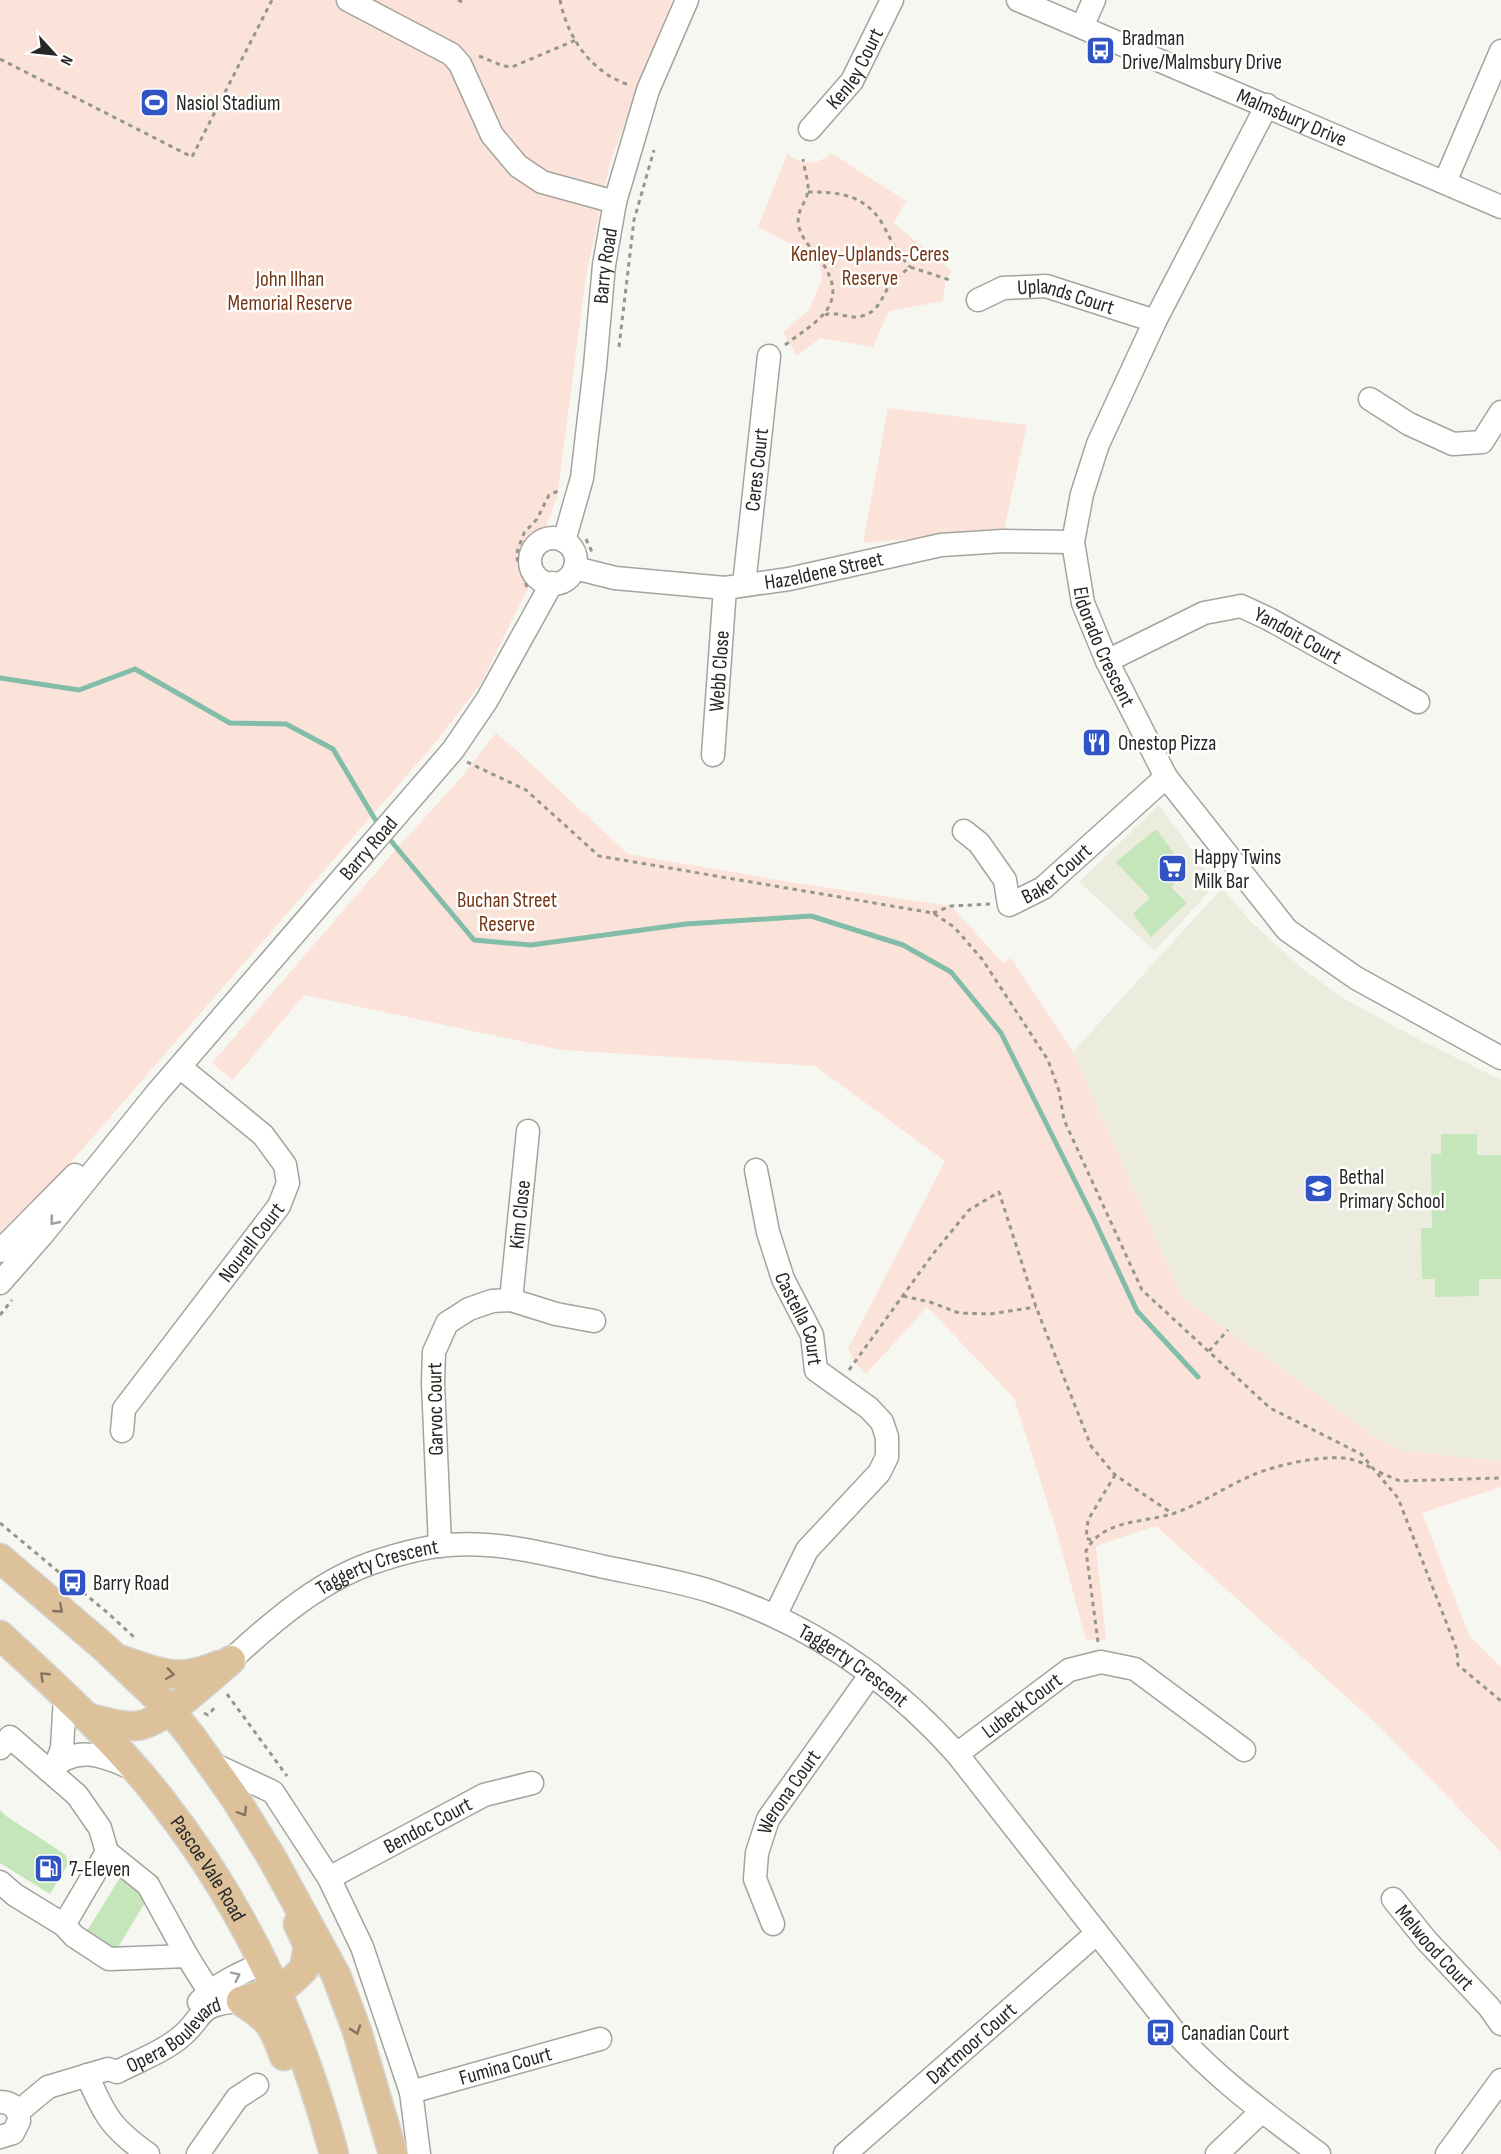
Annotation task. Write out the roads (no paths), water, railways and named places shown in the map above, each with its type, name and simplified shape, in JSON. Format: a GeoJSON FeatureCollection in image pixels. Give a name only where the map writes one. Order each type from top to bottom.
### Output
{"type":"FeatureCollection","features":[{"type":"Feature","properties":{"kind":"main road"},"geometry":{"type":"LineString","coordinates":[[0,1558],[114,1657],[170,1710],[235,1798],[272,1858],[336,1975],[357,2031],[393,2154]]}},
{"type":"Feature","properties":{"kind":"main road","name":"Pascoe Vale Road"},"geometry":{"type":"LineString","coordinates":[[0,1635],[86,1717],[137,1771],[162,1801],[210,1869],[246,1927],[277,1990],[304,2056],[334,2154]]}},
{"type":"Feature","properties":{"kind":"main road"},"geometry":{"type":"LineString","coordinates":[[114,1657],[177,1676],[198,1674],[231,1660]]}},
{"type":"Feature","properties":{"kind":"main road"},"geometry":{"type":"LineString","coordinates":[[86,1717],[124,1726],[150,1723],[170,1710],[231,1660]]}},
{"type":"Feature","properties":{"kind":"main road"},"geometry":{"type":"LineString","coordinates":[[191,1736],[201,1704],[231,1660]]}},
{"type":"Feature","properties":{"kind":"main road"},"geometry":{"type":"LineString","coordinates":[[222,1998],[277,1990],[289,1983],[304,1969],[308,1946],[272,1858]]}},
{"type":"Feature","properties":{"kind":"main road"},"geometry":{"type":"LineString","coordinates":[[264,1963],[279,1956],[297,1953],[322,1964],[336,1975]]}},
{"type":"Feature","properties":{"kind":"main road"},"geometry":{"type":"LineString","coordinates":[[222,1998],[267,2019],[274,2029],[318,2154]]}},
{"type":"Feature","properties":{"kind":"street"},"geometry":{"type":"LineString","coordinates":[[348,0],[451,54],[460,64],[492,135],[519,166],[542,182],[615,202]]}},
{"type":"Feature","properties":{"kind":"street","name":"Barry Road"},"geometry":{"type":"LineString","coordinates":[[564,541],[582,478],[596,366],[604,265],[615,202],[648,90],[687,0]]}},
{"type":"Feature","properties":{"kind":"street","name":"Kenley Court"},"geometry":{"type":"LineString","coordinates":[[810,129],[852,81],[892,0]]}},
{"type":"Feature","properties":{"kind":"street","name":"Malmsbury Drive"},"geometry":{"type":"LineString","coordinates":[[1018,0],[1501,207]]}},
{"type":"Feature","properties":{"kind":"street"},"geometry":{"type":"LineString","coordinates":[[1082,27],[1094,0]]}},
{"type":"Feature","properties":{"kind":"street"},"geometry":{"type":"LineString","coordinates":[[1445,182],[1501,51]]}},
{"type":"Feature","properties":{"kind":"street","name":"Eldorado Crescent"},"geometry":{"type":"LineString","coordinates":[[1267,105],[1155,321],[1098,444],[1082,494],[1073,542],[1083,603],[1107,661],[1166,777],[1287,930],[1356,978],[1498,1050]]}},
{"type":"Feature","properties":{"kind":"street","name":"Uplands Court"},"geometry":{"type":"LineString","coordinates":[[978,300],[1003,288],[1046,286],[1155,321]]}},
{"type":"Feature","properties":{"kind":"street","name":"Ceres Court"},"geometry":{"type":"LineString","coordinates":[[735,586],[769,357]]}},
{"type":"Feature","properties":{"kind":"street"},"geometry":{"type":"LineString","coordinates":[[1370,399],[1409,424],[1453,444],[1482,442],[1501,412]]}},
{"type":"Feature","properties":{"kind":"street"},"geometry":{"type":"LineString","coordinates":[[557,538],[564,541],[573,550],[575,568],[566,580],[552,584],[538,578],[531,558],[533,551],[543,540],[557,538]]}},
{"type":"Feature","properties":{"kind":"street","name":"Hazeldene Street"},"geometry":{"type":"LineString","coordinates":[[575,568],[615,578],[735,586],[789,579],[941,544],[1003,541],[1073,542]]}},
{"type":"Feature","properties":{"kind":"street","name":"Barry Road"},"geometry":{"type":"LineString","coordinates":[[0,1283],[43,1234],[156,1094],[453,750],[487,700],[552,584]]}},
{"type":"Feature","properties":{"kind":"street","name":"Webb Close"},"geometry":{"type":"LineString","coordinates":[[713,755],[735,586]]}},
{"type":"Feature","properties":{"kind":"street","name":"Yandoit Court"},"geometry":{"type":"LineString","coordinates":[[1107,661],[1204,613],[1241,606],[1269,619],[1418,702]]}},
{"type":"Feature","properties":{"kind":"street","name":"Baker Court"},"geometry":{"type":"LineString","coordinates":[[964,831],[980,843],[1005,880],[1009,905],[1043,888],[1166,777]]}},
{"type":"Feature","properties":{"kind":"street","name":"Nourell Court"},"geometry":{"type":"LineString","coordinates":[[122,1431],[124,1409],[279,1206],[288,1183],[285,1165],[263,1135],[180,1067]]}},
{"type":"Feature","properties":{"kind":"street","name":"Barry Road"},"geometry":{"type":"LineString","coordinates":[[0,1251],[156,1094]]}},
{"type":"Feature","properties":{"kind":"street","name":"Kim Close"},"geometry":{"type":"LineString","coordinates":[[511,1300],[528,1131]]}},
{"type":"Feature","properties":{"kind":"street","name":"Castella Court"},"geometry":{"type":"LineString","coordinates":[[756,1170],[768,1233],[783,1279],[812,1335],[816,1370],[870,1408],[882,1422],[887,1437],[887,1457],[879,1473],[807,1550],[775,1616]]}},
{"type":"Feature","properties":{"kind":"street","name":"Garvoc Court"},"geometry":{"type":"LineString","coordinates":[[440,1546],[433,1383],[434,1352],[447,1323],[469,1309],[492,1301],[511,1300],[556,1314],[594,1321]]}},
{"type":"Feature","properties":{"kind":"street","name":"Taggerty Crescent"},"geometry":{"type":"LineString","coordinates":[[231,1660],[286,1613],[347,1574],[378,1561],[440,1546],[474,1545],[549,1555],[709,1591],[775,1616],[812,1635],[871,1674],[916,1711],[957,1754],[1192,2050],[1237,2093],[1319,2154]]}},
{"type":"Feature","properties":{"kind":"street","name":"Lubeck Court"},"geometry":{"type":"LineString","coordinates":[[957,1754],[1069,1670],[1101,1662],[1135,1669],[1244,1750]]}},
{"type":"Feature","properties":{"kind":"street","name":"Werona Court"},"geometry":{"type":"LineString","coordinates":[[773,1924],[755,1879],[757,1853],[768,1819],[871,1674]]}},
{"type":"Feature","properties":{"kind":"street"},"geometry":{"type":"LineString","coordinates":[[53,1767],[62,1748],[65,1697]]}},
{"type":"Feature","properties":{"kind":"street"},"geometry":{"type":"LineString","coordinates":[[3,1738],[53,1767],[77,1795],[100,1828],[107,1852],[148,1885],[188,1956],[222,1998]]}},
{"type":"Feature","properties":{"kind":"street"},"geometry":{"type":"LineString","coordinates":[[53,1767],[73,1755],[86,1754],[105,1756],[137,1771]]}},
{"type":"Feature","properties":{"kind":"street"},"geometry":{"type":"LineString","coordinates":[[211,1764],[273,1792],[329,1878],[362,1947],[411,2092],[419,2154]]}},
{"type":"Feature","properties":{"kind":"street","name":"Bendoc Court"},"geometry":{"type":"LineString","coordinates":[[329,1878],[484,1795],[532,1783]]}},
{"type":"Feature","properties":{"kind":"street"},"geometry":{"type":"LineString","coordinates":[[64,1925],[107,1852]]}},
{"type":"Feature","properties":{"kind":"street"},"geometry":{"type":"LineString","coordinates":[[0,1882],[15,1895],[64,1925],[74,1936],[109,1959],[188,1956]]}},
{"type":"Feature","properties":{"kind":"street","name":"Melwood Court"},"geometry":{"type":"LineString","coordinates":[[1393,1899],[1426,1940],[1490,2007],[1501,2024]]}},
{"type":"Feature","properties":{"kind":"street","name":"Dartmoor Court"},"geometry":{"type":"LineString","coordinates":[[845,2154],[1097,1932]]}},
{"type":"Feature","properties":{"kind":"street","name":"Opera Boulevard"},"geometry":{"type":"LineString","coordinates":[[9,2107],[48,2087],[98,2072],[111,2062],[174,2028],[222,1998],[234,1976],[264,1963]]}},
{"type":"Feature","properties":{"kind":"street","name":"Fumina Court"},"geometry":{"type":"LineString","coordinates":[[411,2092],[600,2039]]}},
{"type":"Feature","properties":{"kind":"street"},"geometry":{"type":"LineString","coordinates":[[98,2072],[110,2122],[127,2139],[148,2154]]}},
{"type":"Feature","properties":{"kind":"street"},"geometry":{"type":"LineString","coordinates":[[1447,2154],[1501,2080]]}},
{"type":"Feature","properties":{"kind":"street"},"geometry":{"type":"LineString","coordinates":[[198,2154],[237,2098],[257,2085]]}},
{"type":"Feature","properties":{"kind":"street"},"geometry":{"type":"LineString","coordinates":[[0,2137],[9,2135],[16,2129],[19,2121],[9,2107]]}},
{"type":"Feature","properties":{"kind":"street"},"geometry":{"type":"LineString","coordinates":[[1217,2154],[1262,2111]]}},
{"type":"Feature","properties":{"kind":"waterway"},"geometry":{"type":"LineString","coordinates":[[0,678],[79,690],[135,669],[230,723],[286,724],[333,749],[379,826]]}},
{"type":"Feature","properties":{"kind":"waterway"},"geometry":{"type":"LineString","coordinates":[[386,835],[474,940],[531,945],[686,924],[811,916],[903,945],[951,972],[1001,1033],[1137,1311],[1198,1377]]}},
{"type":"Feature","properties":{"kind":"place","name":"Bradman Drive/Malmsbury Drive"},"geometry":{"type":"Point","coordinates":[1101,50]}},
{"type":"Feature","properties":{"kind":"place","name":"Nasiol Stadium"},"geometry":{"type":"Point","coordinates":[155,103]}},
{"type":"Feature","properties":{"kind":"place","name":"Onestop Pizza"},"geometry":{"type":"Point","coordinates":[1097,743]}},
{"type":"Feature","properties":{"kind":"place","name":"Happy Twins Milk Bar"},"geometry":{"type":"Point","coordinates":[1173,869]}},
{"type":"Feature","properties":{"kind":"place","name":"Bethal Primary School"},"geometry":{"type":"Point","coordinates":[1318,1189]}},
{"type":"Feature","properties":{"kind":"place","name":"Barry Road"},"geometry":{"type":"Point","coordinates":[72,1583]}},
{"type":"Feature","properties":{"kind":"place","name":"7-Eleven"},"geometry":{"type":"Point","coordinates":[48,1869]}},
{"type":"Feature","properties":{"kind":"place","name":"Canadian Court"},"geometry":{"type":"Point","coordinates":[1160,2033]}},
{"type":"Feature","properties":{"kind":"park label","name":"Kenley-Uplands-Ceres Reserve"},"geometry":{"type":"Point","coordinates":[870,266]}},
{"type":"Feature","properties":{"kind":"park label","name":"John Ilhan Memorial Reserve"},"geometry":{"type":"Point","coordinates":[290,291]}},
{"type":"Feature","properties":{"kind":"park label","name":"Buchan Street Reserve"},"geometry":{"type":"Point","coordinates":[507,912]}}]}
